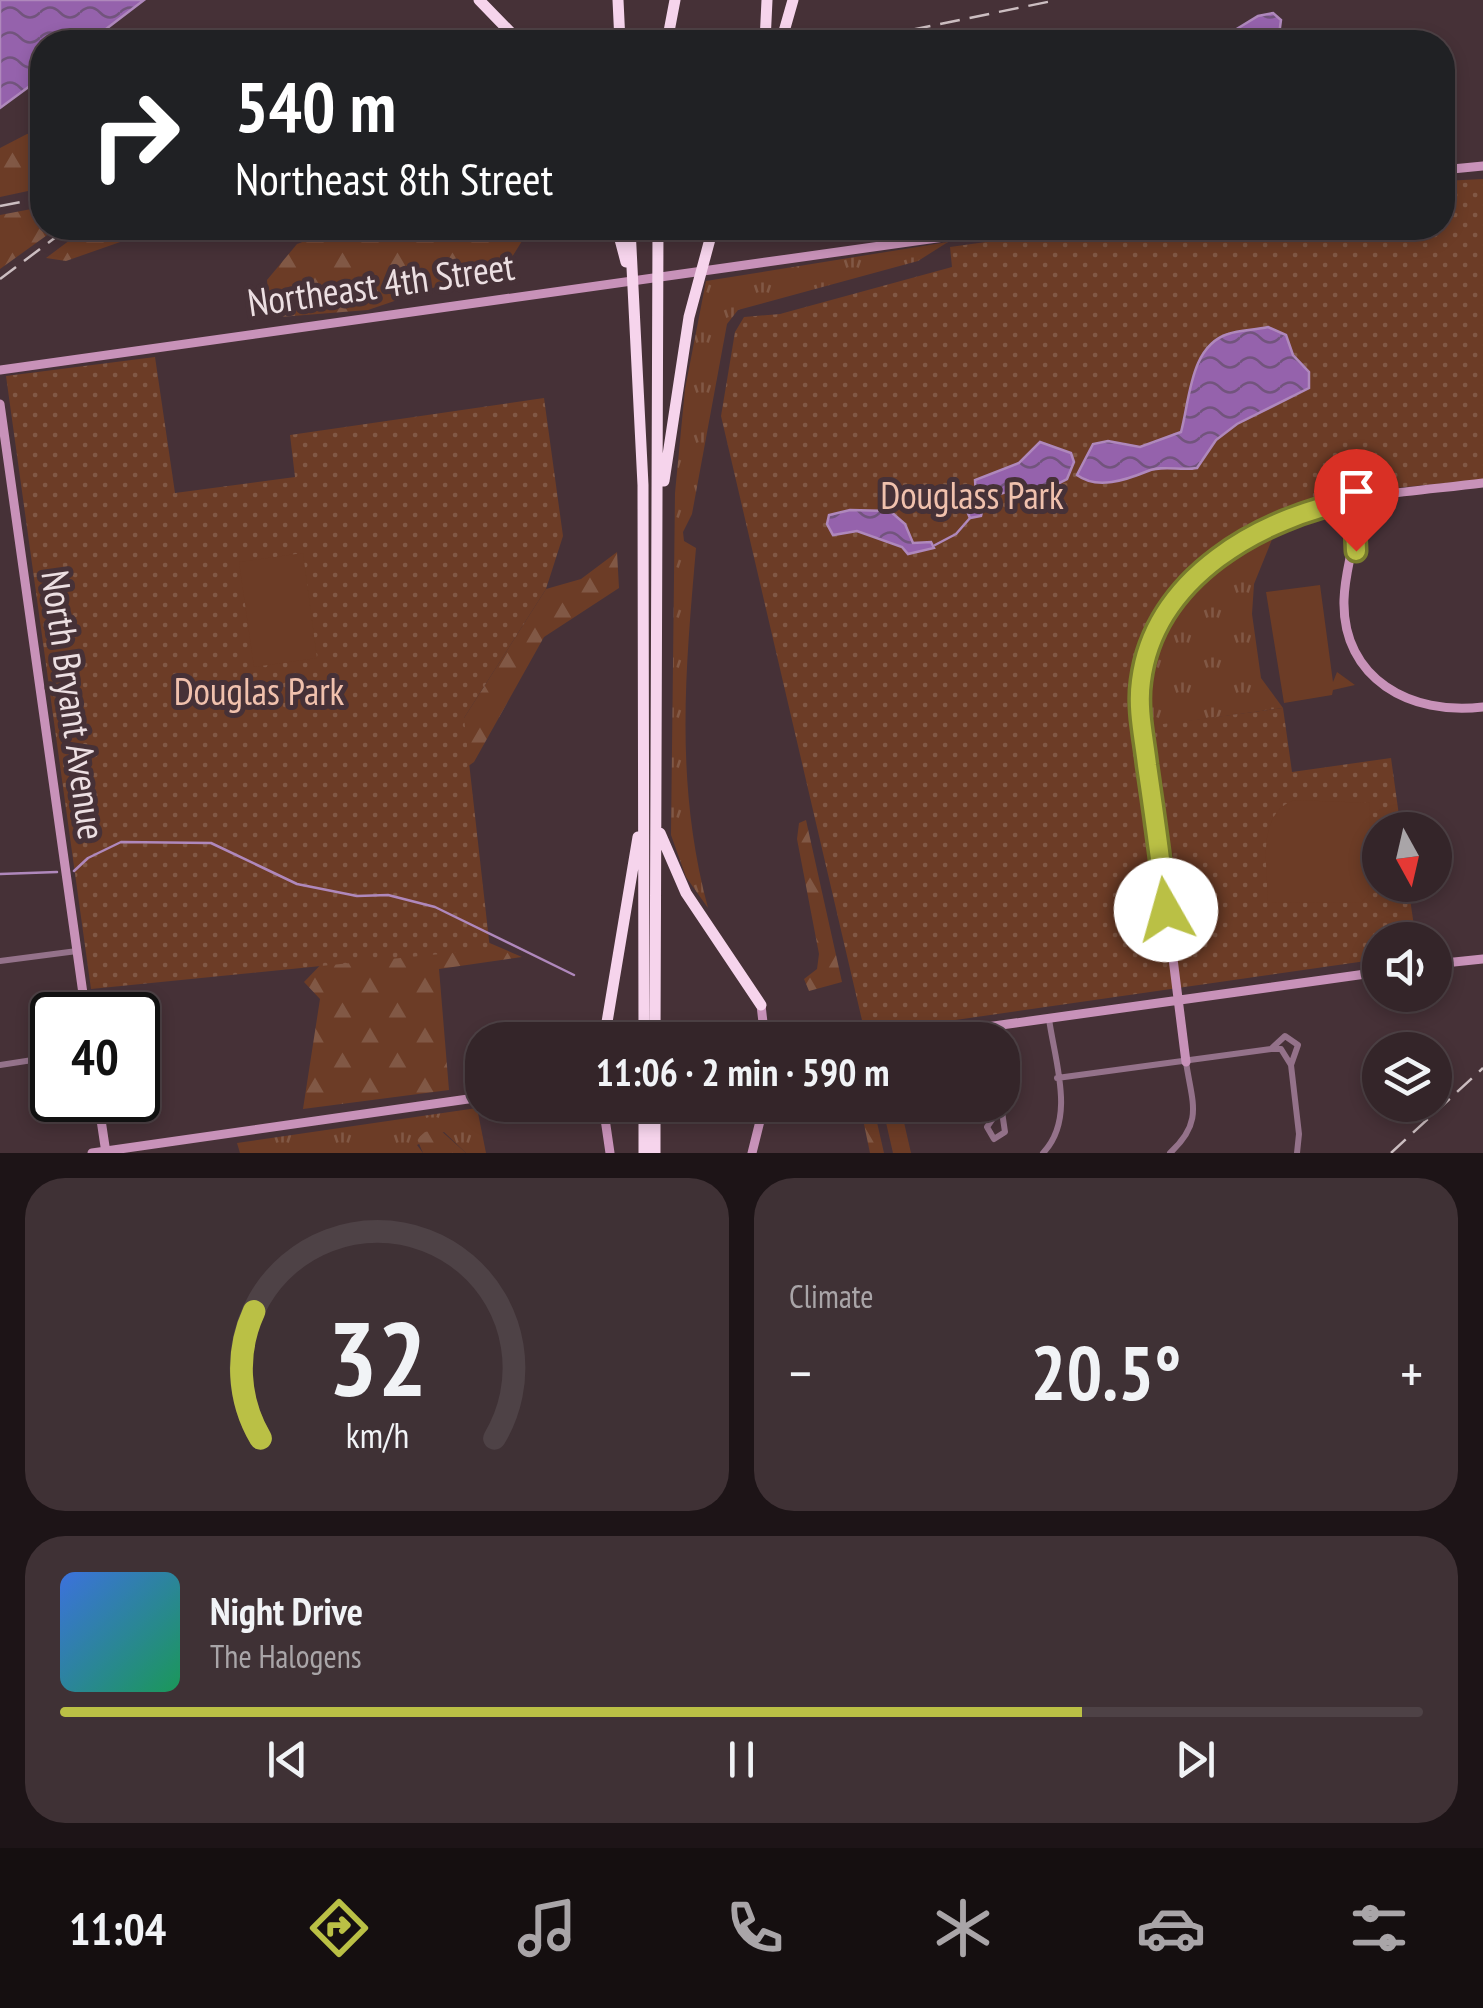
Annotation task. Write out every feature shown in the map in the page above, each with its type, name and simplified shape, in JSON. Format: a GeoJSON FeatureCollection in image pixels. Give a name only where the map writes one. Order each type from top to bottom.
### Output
{"type":"FeatureCollection","features":[{"type":"Feature","properties":{"kind":"highway"},"geometry":{"type":"LineString","coordinates":[[479,0],[508,30]]}},
{"type":"Feature","properties":{"kind":"highway"},"geometry":{"type":"LineString","coordinates":[[618,0],[619,30]]}},
{"type":"Feature","properties":{"kind":"highway"},"geometry":{"type":"LineString","coordinates":[[669,30],[674,0]]}},
{"type":"Feature","properties":{"kind":"highway"},"geometry":{"type":"LineString","coordinates":[[766,0],[766,30]]}},
{"type":"Feature","properties":{"kind":"highway"},"geometry":{"type":"LineString","coordinates":[[785,30],[794,0]]}},
{"type":"Feature","properties":{"kind":"highway"},"geometry":{"type":"LineString","coordinates":[[620,240],[634,290]]}},
{"type":"Feature","properties":{"kind":"highway"},"geometry":{"type":"LineString","coordinates":[[631,240],[643,485],[644,1022]]}},
{"type":"Feature","properties":{"kind":"highway"},"geometry":{"type":"LineString","coordinates":[[655,1022],[658,240]]}},
{"type":"Feature","properties":{"kind":"highway"},"geometry":{"type":"LineString","coordinates":[[658,530],[688,317],[710,240]]}},
{"type":"Feature","properties":{"kind":"highway"},"geometry":{"type":"LineString","coordinates":[[607,1022],[644,808]]}},
{"type":"Feature","properties":{"kind":"highway"},"geometry":{"type":"LineString","coordinates":[[656,824],[686,894],[761,1005]]}},
{"type":"Feature","properties":{"kind":"highway"},"geometry":{"type":"LineString","coordinates":[[644,1122],[644,1153]]}},
{"type":"Feature","properties":{"kind":"highway"},"geometry":{"type":"LineString","coordinates":[[655,1153],[656,1122]]}},
{"type":"Feature","properties":{"kind":"street"},"geometry":{"type":"LineString","coordinates":[[1455,169],[1483,166]]}},
{"type":"Feature","properties":{"kind":"street","name":"Northeast 4th Street"},"geometry":{"type":"LineString","coordinates":[[0,370],[921,240]]}},
{"type":"Feature","properties":{"kind":"street","name":"North Bryant Avenue"},"geometry":{"type":"LineString","coordinates":[[0,404],[83,992]]}},
{"type":"Feature","properties":{"kind":"street"},"geometry":{"type":"LineString","coordinates":[[1170,1153],[1191,1131],[1195,1118],[1140,704],[1149,649],[1177,599],[1218,556],[1290,516],[1354,500],[1483,482]]}},
{"type":"Feature","properties":{"kind":"street"},"geometry":{"type":"LineString","coordinates":[[1354,500],[1357,538],[1344,603],[1356,658],[1372,678],[1413,702],[1446,708],[1483,707]]}},
{"type":"Feature","properties":{"kind":"street"},"geometry":{"type":"LineString","coordinates":[[0,961],[77,951]]}},
{"type":"Feature","properties":{"kind":"street"},"geometry":{"type":"LineString","coordinates":[[1452,962],[1483,957]]}},
{"type":"Feature","properties":{"kind":"street"},"geometry":{"type":"LineString","coordinates":[[1020,1024],[1362,975]]}},
{"type":"Feature","properties":{"kind":"street"},"geometry":{"type":"LineString","coordinates":[[761,1005],[763,1022]]}},
{"type":"Feature","properties":{"kind":"street"},"geometry":{"type":"LineString","coordinates":[[1043,1153],[1058,1137],[1061,1125],[1049,1019]]}},
{"type":"Feature","properties":{"kind":"street"},"geometry":{"type":"LineString","coordinates":[[1271,1050],[1286,1036],[1293,1039],[1298,1046],[1291,1065]]}},
{"type":"Feature","properties":{"kind":"street"},"geometry":{"type":"LineString","coordinates":[[1056,1078],[1281,1049],[1291,1065],[1299,1134],[1297,1153]]}},
{"type":"Feature","properties":{"kind":"street"},"geometry":{"type":"LineString","coordinates":[[0,1065],[30,1060]]}},
{"type":"Feature","properties":{"kind":"street"},"geometry":{"type":"LineString","coordinates":[[92,1153],[465,1099]]}},
{"type":"Feature","properties":{"kind":"street"},"geometry":{"type":"LineString","coordinates":[[1001,1106],[1005,1132],[994,1139],[988,1127],[1001,1106]]}},
{"type":"Feature","properties":{"kind":"street"},"geometry":{"type":"LineString","coordinates":[[101,1122],[106,1152]]}},
{"type":"Feature","properties":{"kind":"street"},"geometry":{"type":"LineString","coordinates":[[605,1122],[610,1153]]}},
{"type":"Feature","properties":{"kind":"street"},"geometry":{"type":"LineString","coordinates":[[752,1153],[760,1122]]}},
{"type":"Feature","properties":{"kind":"green space"},"geometry":{"type":"Polygon","coordinates":[[[30,134],[30,191],[0,197],[0,148],[30,134]]]}},
{"type":"Feature","properties":{"kind":"green space","name":"Douglass Park"},"geometry":{"type":"Polygon","coordinates":[[[1483,179],[1483,479],[1378,490],[1317,503],[1288,513],[1231,543],[1183,584],[1164,609],[1149,636],[1136,681],[1140,727],[1283,708],[1292,772],[1391,758],[1398,812],[1362,812],[1362,902],[1410,902],[1413,922],[1362,922],[1362,962],[942,1022],[862,1022],[721,416],[735,332],[744,317],[780,314],[952,267],[950,247],[1000,240],[1455,240],[1455,180],[1483,179]]]}},
{"type":"Feature","properties":{"kind":"green space"},"geometry":{"type":"Polygon","coordinates":[[[30,209],[30,240],[40,240],[0,269],[0,215],[30,209]]]}},
{"type":"Feature","properties":{"kind":"green space"},"geometry":{"type":"Polygon","coordinates":[[[70,240],[130,240],[66,261],[46,258],[70,240]]]}},
{"type":"Feature","properties":{"kind":"green space"},"geometry":{"type":"Polygon","coordinates":[[[308,240],[523,240],[509,262],[368,310],[280,317],[269,303],[267,280],[297,244],[308,240]]]}},
{"type":"Feature","properties":{"kind":"green space"},"geometry":{"type":"Polygon","coordinates":[[[948,242],[918,261],[738,310],[727,324],[692,514],[683,532],[684,541],[696,548],[686,685],[687,773],[708,908],[686,877],[671,835],[675,493],[685,389],[706,281],[948,242]]]}},
{"type":"Feature","properties":{"kind":"green space","name":"Douglas Park"},"geometry":{"type":"Polygon","coordinates":[[[155,357],[175,493],[295,477],[290,435],[544,398],[563,536],[546,589],[464,718],[490,949],[91,989],[6,376],[155,357]]]}},
{"type":"Feature","properties":{"kind":"green space"},"geometry":{"type":"Polygon","coordinates":[[[1275,532],[1254,584],[1252,614],[1261,678],[1283,708],[1153,726],[1147,680],[1154,655],[1179,610],[1216,568],[1275,532]]]}},
{"type":"Feature","properties":{"kind":"green space"},"geometry":{"type":"Polygon","coordinates":[[[617,552],[619,588],[544,637],[474,762],[443,784],[464,718],[546,589],[581,579],[617,552]]]}},
{"type":"Feature","properties":{"kind":"green space"},"geometry":{"type":"Polygon","coordinates":[[[303,553],[317,658],[254,667],[239,562],[303,553]]]}},
{"type":"Feature","properties":{"kind":"green space"},"geometry":{"type":"Polygon","coordinates":[[[1320,585],[1333,682],[1337,672],[1355,685],[1333,690],[1332,695],[1284,703],[1266,592],[1320,585]]]}},
{"type":"Feature","properties":{"kind":"green space"},"geometry":{"type":"Polygon","coordinates":[[[1294,800],[1370,803],[1370,812],[1362,812],[1361,903],[1268,902],[1266,844],[1273,817],[1294,800]]]}},
{"type":"Feature","properties":{"kind":"green space"},"geometry":{"type":"Polygon","coordinates":[[[806,820],[842,982],[809,991],[804,979],[817,969],[819,954],[797,839],[799,823],[806,820]]]}},
{"type":"Feature","properties":{"kind":"green space"},"geometry":{"type":"Polygon","coordinates":[[[427,916],[522,957],[439,969],[449,1090],[303,1109],[320,999],[304,982],[331,954],[427,916]]]}},
{"type":"Feature","properties":{"kind":"green space"},"geometry":{"type":"Polygon","coordinates":[[[465,1110],[465,1122],[480,1122],[486,1153],[466,1153],[444,1132],[417,1145],[423,1153],[240,1153],[237,1143],[465,1110]]]}},
{"type":"Feature","properties":{"kind":"green space"},"geometry":{"type":"Polygon","coordinates":[[[864,1122],[877,1122],[884,1153],[870,1153],[864,1122]]]}},
{"type":"Feature","properties":{"kind":"green space"},"geometry":{"type":"Polygon","coordinates":[[[886,1122],[904,1122],[911,1153],[893,1153],[886,1122]]]}},
{"type":"Feature","properties":{"kind":"green space"},"geometry":{"type":"Polygon","coordinates":[[[439,1129],[466,1153],[423,1153],[417,1139],[425,1132],[439,1129]]]}},
{"type":"Feature","properties":{"kind":"water"},"geometry":{"type":"Polygon","coordinates":[[[0,0],[144,0],[105,30],[30,30],[30,86],[0,108],[0,0]]]}},
{"type":"Feature","properties":{"kind":"water"},"geometry":{"type":"Polygon","coordinates":[[[1273,13],[1281,20],[1280,30],[1235,30],[1258,16],[1273,13]]]}},
{"type":"Feature","properties":{"kind":"water"},"geometry":{"type":"Polygon","coordinates":[[[1268,327],[1286,335],[1293,355],[1309,372],[1309,388],[1237,424],[1216,440],[1197,468],[1153,469],[1102,483],[1077,475],[1093,444],[1108,441],[1140,447],[1181,432],[1194,375],[1206,350],[1228,334],[1268,327]]]}},
{"type":"Feature","properties":{"kind":"water"},"geometry":{"type":"Polygon","coordinates":[[[1040,442],[1071,453],[1074,462],[1067,479],[1032,497],[1002,493],[984,504],[981,516],[970,518],[966,509],[976,495],[975,480],[1019,463],[1040,442]]]}},
{"type":"Feature","properties":{"kind":"water"},"geometry":{"type":"Polygon","coordinates":[[[850,510],[890,511],[905,524],[913,543],[931,542],[934,548],[908,554],[902,547],[857,531],[833,535],[827,524],[829,515],[850,510]]]}},
{"type":"Feature","properties":{"kind":"waterway"},"geometry":{"type":"LineString","coordinates":[[935,545],[956,534],[970,518]]}},
{"type":"Feature","properties":{"kind":"waterway"},"geometry":{"type":"LineString","coordinates":[[74,871],[88,858],[121,842],[211,843],[297,884],[357,896],[388,895],[435,907],[574,975]]}},
{"type":"Feature","properties":{"kind":"waterway"},"geometry":{"type":"LineString","coordinates":[[0,874],[57,872]]}},
{"type":"Feature","properties":{"kind":"railway"},"geometry":{"type":"LineString","coordinates":[[911,30],[1057,0]]}},
{"type":"Feature","properties":{"kind":"railway"},"geometry":{"type":"LineString","coordinates":[[0,206],[30,200]]}},
{"type":"Feature","properties":{"kind":"railway"},"geometry":{"type":"LineString","coordinates":[[0,279],[52,240]]}},
{"type":"Feature","properties":{"kind":"railway"},"geometry":{"type":"LineString","coordinates":[[1391,1153],[1483,1068]]}},
{"type":"Feature","properties":{"kind":"route"},"geometry":{"type":"LineString","coordinates":[[1166,910],[1140,704],[1144,667],[1162,622],[1192,580],[1218,556],[1290,516],[1354,500],[1356,551]]}}]}
